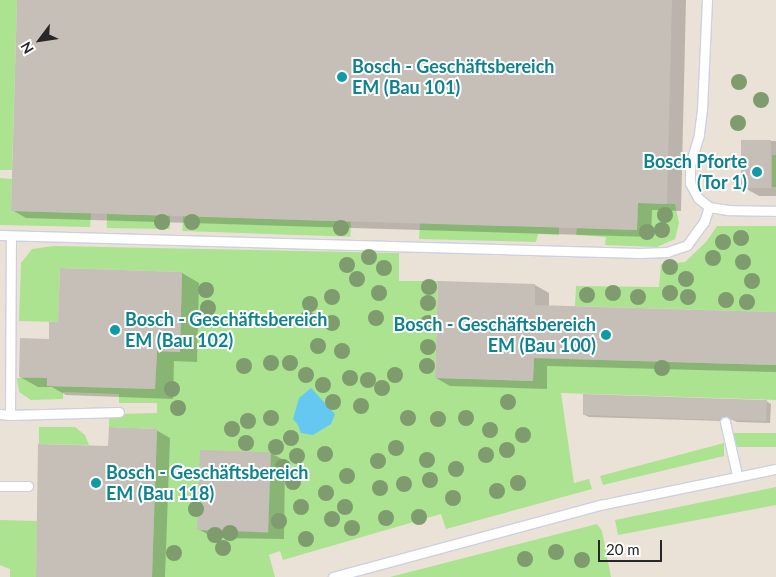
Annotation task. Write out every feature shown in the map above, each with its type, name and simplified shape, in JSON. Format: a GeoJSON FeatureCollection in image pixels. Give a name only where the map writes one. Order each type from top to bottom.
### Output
{"type":"FeatureCollection","features":[{"type":"Feature","properties":{"kind":"lane"},"geometry":{"type":"LineString","coordinates":[[706,0],[700,128],[688,176],[698,198],[709,207],[727,210],[776,211]]}},
{"type":"Feature","properties":{"kind":"lane"},"geometry":{"type":"LineString","coordinates":[[0,235],[640,253],[667,252],[687,245],[704,222],[709,207]]}},
{"type":"Feature","properties":{"kind":"lane"},"geometry":{"type":"LineString","coordinates":[[10,415],[11,236]]}},
{"type":"Feature","properties":{"kind":"lane"},"geometry":{"type":"LineString","coordinates":[[0,414],[119,412]]}},
{"type":"Feature","properties":{"kind":"lane"},"geometry":{"type":"LineString","coordinates":[[725,422],[737,475]]}},
{"type":"Feature","properties":{"kind":"lane"},"geometry":{"type":"LineString","coordinates":[[333,577],[600,505],[776,468]]}},
{"type":"Feature","properties":{"kind":"lane"},"geometry":{"type":"LineString","coordinates":[[0,486],[28,486]]}},
{"type":"Feature","properties":{"kind":"green space"},"geometry":{"type":"Polygon","coordinates":[[[0,0],[17,0],[12,170],[0,170],[0,0]]]}},
{"type":"Feature","properties":{"kind":"green space"},"geometry":{"type":"Polygon","coordinates":[[[772,155],[776,155],[776,187],[772,187],[772,155]]]}},
{"type":"Feature","properties":{"kind":"green space"},"geometry":{"type":"Polygon","coordinates":[[[0,178],[12,179],[11,211],[91,213],[90,227],[0,225],[0,178]]]}},
{"type":"Feature","properties":{"kind":"green space"},"geometry":{"type":"Polygon","coordinates":[[[638,203],[675,204],[679,223],[675,239],[657,247],[605,245],[606,237],[576,235],[577,228],[637,230],[638,203]]]}},
{"type":"Feature","properties":{"kind":"green space"},"geometry":{"type":"Polygon","coordinates":[[[107,214],[170,215],[170,229],[107,228],[107,214]]]}},
{"type":"Feature","properties":{"kind":"green space"},"geometry":{"type":"Polygon","coordinates":[[[183,216],[351,222],[350,237],[182,231],[183,216]]]}},
{"type":"Feature","properties":{"kind":"green space"},"geometry":{"type":"Polygon","coordinates":[[[420,223],[559,227],[559,235],[538,234],[536,242],[419,239],[420,223]]]}},
{"type":"Feature","properties":{"kind":"green space"},"geometry":{"type":"Polygon","coordinates":[[[717,226],[776,226],[776,312],[575,306],[576,286],[659,287],[661,264],[685,262],[706,242],[717,226]]]}},
{"type":"Feature","properties":{"kind":"green space"},"geometry":{"type":"Polygon","coordinates":[[[54,246],[399,253],[399,281],[438,281],[435,378],[533,381],[534,358],[776,365],[776,400],[561,393],[574,483],[589,479],[592,489],[446,529],[441,514],[283,560],[280,551],[269,555],[275,577],[152,577],[157,429],[109,427],[109,418],[117,414],[157,413],[157,403],[119,403],[119,394],[63,392],[63,399],[31,400],[19,392],[17,378],[47,378],[47,386],[155,389],[157,351],[180,352],[182,272],[60,268],[58,322],[19,321],[21,263],[32,249],[54,246]]]}},
{"type":"Feature","properties":{"kind":"green space"},"geometry":{"type":"Polygon","coordinates":[[[39,427],[75,427],[85,435],[89,445],[39,444],[39,427]]]}},
{"type":"Feature","properties":{"kind":"green space"},"geometry":{"type":"Polygon","coordinates":[[[734,433],[776,433],[776,447],[734,447],[734,433]]]}},
{"type":"Feature","properties":{"kind":"green space"},"geometry":{"type":"Polygon","coordinates":[[[724,443],[724,456],[603,485],[600,476],[724,443]]]}},
{"type":"Feature","properties":{"kind":"green space"},"geometry":{"type":"Polygon","coordinates":[[[776,487],[776,505],[618,535],[615,520],[776,487]]]}},
{"type":"Feature","properties":{"kind":"green space"},"geometry":{"type":"Polygon","coordinates":[[[0,520],[37,521],[36,577],[10,577],[10,569],[0,565],[0,520]]]}},
{"type":"Feature","properties":{"kind":"green space"},"geometry":{"type":"Polygon","coordinates":[[[597,524],[602,531],[611,577],[390,577],[597,524]]]}},
{"type":"Feature","properties":{"kind":"water"},"geometry":{"type":"Polygon","coordinates":[[[311,388],[335,414],[331,424],[313,435],[301,433],[293,419],[299,398],[311,388]]]}},
{"type":"Feature","properties":{"kind":"building","name":"Bosch - Geschäftsbereich EM (Bau 101)"},"geometry":{"type":"Polygon","coordinates":[[[17,0],[672,0],[667,204],[638,203],[637,230],[11,211],[17,0]]]}},
{"type":"Feature","properties":{"kind":"building","name":"Bosch Pforte (Tor 1)"},"geometry":{"type":"Polygon","coordinates":[[[741,140],[771,140],[771,188],[741,188],[741,140]]]}},
{"type":"Feature","properties":{"kind":"building","name":"Bosch - Geschäftsbereich EM (Bau 102)"},"geometry":{"type":"Polygon","coordinates":[[[60,268],[182,272],[180,352],[157,351],[155,389],[47,386],[47,378],[19,377],[20,338],[49,339],[49,322],[58,322],[60,268]]]}},
{"type":"Feature","properties":{"kind":"building","name":"Bosch - Geschäftsbereich EM (Bau 100)"},"geometry":{"type":"Polygon","coordinates":[[[438,281],[535,284],[535,305],[776,312],[776,365],[534,358],[533,381],[435,378],[438,281]]]}},
{"type":"Feature","properties":{"kind":"building"},"geometry":{"type":"Polygon","coordinates":[[[583,394],[767,400],[766,421],[731,420],[724,416],[719,420],[583,415],[583,394]]]}},
{"type":"Feature","properties":{"kind":"building","name":"Bosch - Geschäftsbereich EM (Bau 118)"},"geometry":{"type":"Polygon","coordinates":[[[109,427],[157,429],[152,577],[36,577],[38,444],[108,446],[109,427]]]}},
{"type":"Feature","properties":{"kind":"building"},"geometry":{"type":"Polygon","coordinates":[[[200,450],[271,452],[268,532],[197,530],[200,450]]]}},
{"type":"Feature","properties":{"kind":"place","name":"Bosch - Geschäftsbereich EM (Bau 101)"},"geometry":{"type":"Point","coordinates":[342,77]}},
{"type":"Feature","properties":{"kind":"place","name":"Bosch Pforte (Tor 1)"},"geometry":{"type":"Point","coordinates":[757,172]}},
{"type":"Feature","properties":{"kind":"place","name":"Bosch - Geschäftsbereich EM (Bau 102)"},"geometry":{"type":"Point","coordinates":[115,330]}},
{"type":"Feature","properties":{"kind":"place","name":"Bosch - Geschäftsbereich EM (Bau 100)"},"geometry":{"type":"Point","coordinates":[606,335]}},
{"type":"Feature","properties":{"kind":"place","name":"Bosch - Geschäftsbereich EM (Bau 118)"},"geometry":{"type":"Point","coordinates":[96,483]}}]}
